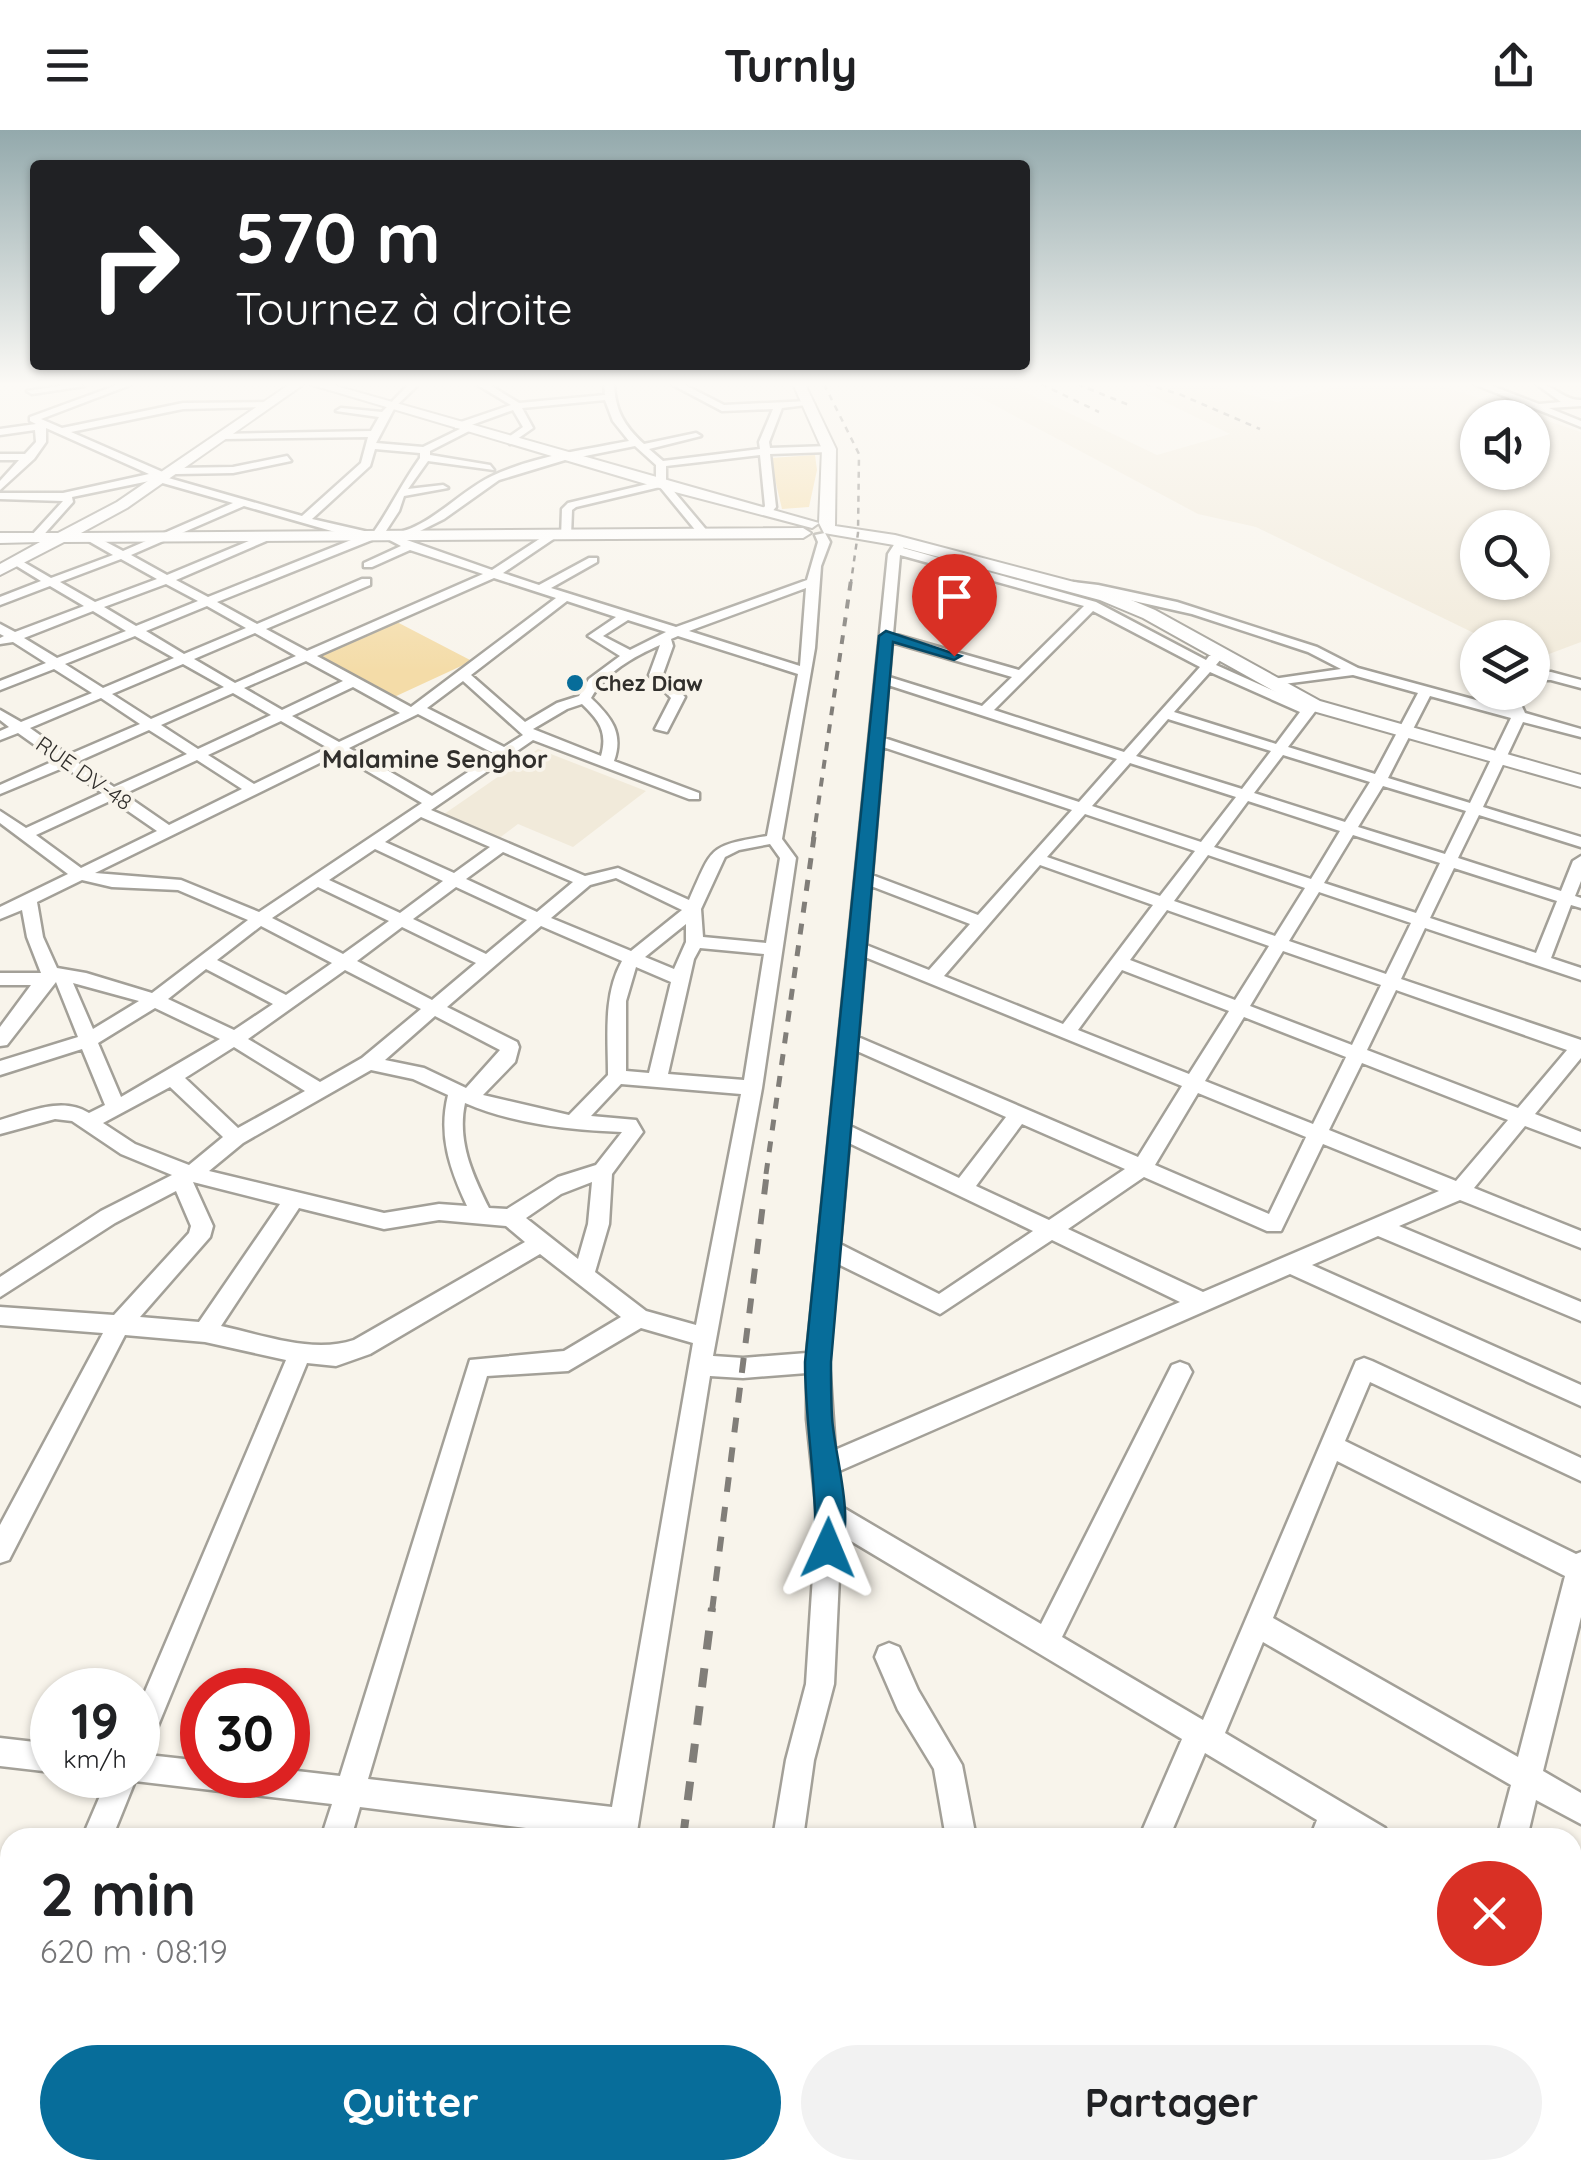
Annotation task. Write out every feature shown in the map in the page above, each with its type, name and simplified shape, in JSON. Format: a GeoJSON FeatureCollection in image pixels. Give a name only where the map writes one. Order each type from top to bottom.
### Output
{"type":"FeatureCollection","features":[{"type":"Feature","properties":{"kind":"street"},"geometry":{"type":"LineString","coordinates":[[0,496],[63,496],[148,480]]}},
{"type":"Feature","properties":{"kind":"street"},"geometry":{"type":"LineString","coordinates":[[8,566],[160,480]]}},
{"type":"Feature","properties":{"kind":"street"},"geometry":{"type":"LineString","coordinates":[[176,480],[303,521],[388,535],[671,635],[804,672]]}},
{"type":"Feature","properties":{"kind":"street"},"geometry":{"type":"LineString","coordinates":[[303,521],[349,480]]}},
{"type":"Feature","properties":{"kind":"street"},"geometry":{"type":"LineString","coordinates":[[368,565],[388,535],[400,493],[409,480]]}},
{"type":"Feature","properties":{"kind":"street"},"geometry":{"type":"LineString","coordinates":[[0,686],[205,602],[440,517],[494,480]]}},
{"type":"Feature","properties":{"kind":"street"},"geometry":{"type":"LineString","coordinates":[[646,480],[815,529],[1073,586],[1126,604],[1213,660],[1273,683],[1311,708]]}},
{"type":"Feature","properties":{"kind":"street"},"geometry":{"type":"LineString","coordinates":[[662,480],[705,535]]}},
{"type":"Feature","properties":{"kind":"street"},"geometry":{"type":"LineString","coordinates":[[769,480],[771,513]]}},
{"type":"Feature","properties":{"kind":"street"},"geometry":{"type":"LineString","coordinates":[[622,1828],[700,1365],[752,1088],[788,858],[774,839],[804,672],[815,529],[824,480]]}},
{"type":"Feature","properties":{"kind":"street"},"geometry":{"type":"LineString","coordinates":[[0,790],[494,574],[558,536],[572,505],[662,484]]}},
{"type":"Feature","properties":{"kind":"street"},"geometry":{"type":"LineString","coordinates":[[400,493],[443,488]]}},
{"type":"Feature","properties":{"kind":"street"},"geometry":{"type":"LineString","coordinates":[[35,538],[69,500],[63,496]]}},
{"type":"Feature","properties":{"kind":"street"},"geometry":{"type":"LineString","coordinates":[[0,601],[122,556],[242,504]]}},
{"type":"Feature","properties":{"kind":"street"},"geometry":{"type":"LineString","coordinates":[[0,538],[705,535],[815,529]]}},
{"type":"Feature","properties":{"kind":"street"},"geometry":{"type":"LineString","coordinates":[[7,640],[165,581],[267,537]]}},
{"type":"Feature","properties":{"kind":"street"},"geometry":{"type":"LineString","coordinates":[[90,538],[353,682],[505,753]]}},
{"type":"Feature","properties":{"kind":"street"},"geometry":{"type":"LineString","coordinates":[[898,546],[1092,605],[1311,708],[1404,730],[1581,781]]}},
{"type":"Feature","properties":{"kind":"street"},"geometry":{"type":"LineString","coordinates":[[790,1828],[800,1760],[820,1684],[830,1514],[819,1418],[818,1362],[886,636],[898,546]]}},
{"type":"Feature","properties":{"kind":"street"},"geometry":{"type":"LineString","coordinates":[[540,589],[593,560]]}},
{"type":"Feature","properties":{"kind":"street"},"geometry":{"type":"LineString","coordinates":[[8,566],[50,582],[94,606],[339,748],[426,806],[501,846],[584,881]]}},
{"type":"Feature","properties":{"kind":"street"},"geometry":{"type":"LineString","coordinates":[[0,736],[366,582]]}},
{"type":"Feature","properties":{"kind":"street"},"geometry":{"type":"LineString","coordinates":[[584,699],[591,680],[671,635],[813,582]]}},
{"type":"Feature","properties":{"kind":"street"},"geometry":{"type":"LineString","coordinates":[[1073,586],[1107,588],[1226,619],[1322,651],[1353,671],[1581,733]]}},
{"type":"Feature","properties":{"kind":"street"},"geometry":{"type":"LineString","coordinates":[[116,1108],[88,1040],[36,936],[10,906],[415,711],[566,597]]}},
{"type":"Feature","properties":{"kind":"street"},"geometry":{"type":"LineString","coordinates":[[984,712],[1092,605]]}},
{"type":"Feature","properties":{"kind":"street"},"geometry":{"type":"LineString","coordinates":[[626,616],[594,636],[630,656]]}},
{"type":"Feature","properties":{"kind":"street"},"geometry":{"type":"LineString","coordinates":[[0,628],[7,640],[55,664],[254,790]]}},
{"type":"Feature","properties":{"kind":"street"},"geometry":{"type":"LineString","coordinates":[[662,730],[678,696],[656,676],[671,635]]}},
{"type":"Feature","properties":{"kind":"street"},"geometry":{"type":"LineString","coordinates":[[886,636],[1020,675]]}},
{"type":"Feature","properties":{"kind":"street"},"geometry":{"type":"LineString","coordinates":[[932,978],[1213,660]]}},
{"type":"Feature","properties":{"kind":"street"},"geometry":{"type":"LineString","coordinates":[[1273,683],[1353,671]]}},
{"type":"Feature","properties":{"kind":"street"},"geometry":{"type":"LineString","coordinates":[[465,676],[529,732],[694,796]]}},
{"type":"Feature","properties":{"kind":"street"},"geometry":{"type":"LineString","coordinates":[[1550,676],[1581,684]]}},
{"type":"Feature","properties":{"kind":"street"},"geometry":{"type":"LineString","coordinates":[[882,679],[1573,901]]}},
{"type":"Feature","properties":{"kind":"street"},"geometry":{"type":"LineString","coordinates":[[26,834],[353,682]]}},
{"type":"Feature","properties":{"kind":"street"},"geometry":{"type":"LineString","coordinates":[[829,1249],[940,1305],[1142,1168],[1379,780],[1426,691]]}},
{"type":"Feature","properties":{"kind":"street"},"geometry":{"type":"LineString","coordinates":[[0,1068],[88,1040],[153,1001],[260,919],[505,753],[562,706],[584,699]]}},
{"type":"Feature","properties":{"kind":"street"},"geometry":{"type":"LineString","coordinates":[[584,699],[612,728],[614,744],[606,763]]}},
{"type":"Feature","properties":{"kind":"street"},"geometry":{"type":"LineString","coordinates":[[1066,1032],[1311,708]]}},
{"type":"Feature","properties":{"kind":"street"},"geometry":{"type":"LineString","coordinates":[[1516,710],[1519,716]]}},
{"type":"Feature","properties":{"kind":"street","name":"RUE DV-48"},"geometry":{"type":"LineString","coordinates":[[0,714],[168,832]]}},
{"type":"Feature","properties":{"kind":"street"},"geometry":{"type":"LineString","coordinates":[[1165,714],[1581,842]]}},
{"type":"Feature","properties":{"kind":"street"},"geometry":{"type":"LineString","coordinates":[[848,1040],[1274,1225],[1519,716]]}},
{"type":"Feature","properties":{"kind":"street"},"geometry":{"type":"LineString","coordinates":[[877,740],[1581,974]]}},
{"type":"Feature","properties":{"kind":"street"},"geometry":{"type":"LineString","coordinates":[[0,816],[80,875],[112,882],[181,884],[436,1006],[510,1047],[508,1057],[463,1095],[450,1118],[451,1141],[481,1214]]}},
{"type":"Feature","properties":{"kind":"street"},"geometry":{"type":"LineString","coordinates":[[573,1124],[617,1077],[617,1001],[632,960],[693,909],[718,854],[736,846],[774,839]]}},
{"type":"Feature","properties":{"kind":"street"},"geometry":{"type":"LineString","coordinates":[[374,842],[539,919],[681,979]]}},
{"type":"Feature","properties":{"kind":"street"},"geometry":{"type":"LineString","coordinates":[[88,1122],[173,1078],[236,1036],[501,846]]}},
{"type":"Feature","properties":{"kind":"street"},"geometry":{"type":"LineString","coordinates":[[826,1464],[1460,1191],[1581,1047],[1037,859]]}},
{"type":"Feature","properties":{"kind":"street"},"geometry":{"type":"LineString","coordinates":[[1541,961],[1573,901],[1581,861]]}},
{"type":"Feature","properties":{"kind":"street"},"geometry":{"type":"LineString","coordinates":[[0,1288],[108,1217],[186,1177],[236,1138],[369,1063],[584,881],[618,873],[693,909]]}},
{"type":"Feature","properties":{"kind":"street"},"geometry":{"type":"LineString","coordinates":[[865,878],[982,922]]}},
{"type":"Feature","properties":{"kind":"street"},"geometry":{"type":"LineString","coordinates":[[317,880],[488,962]]}},
{"type":"Feature","properties":{"kind":"street"},"geometry":{"type":"LineString","coordinates":[[658,1080],[685,960],[695,942],[693,909]]}},
{"type":"Feature","properties":{"kind":"street"},"geometry":{"type":"LineString","coordinates":[[695,942],[772,949]]}},
{"type":"Feature","properties":{"kind":"street"},"geometry":{"type":"LineString","coordinates":[[858,948],[1581,1240]]}},
{"type":"Feature","properties":{"kind":"street"},"geometry":{"type":"LineString","coordinates":[[203,960],[284,1002]]}},
{"type":"Feature","properties":{"kind":"street"},"geometry":{"type":"LineString","coordinates":[[1119,962],[1581,1140]]}},
{"type":"Feature","properties":{"kind":"street"},"geometry":{"type":"LineString","coordinates":[[0,1040],[53,975]]}},
{"type":"Feature","properties":{"kind":"street"},"geometry":{"type":"LineString","coordinates":[[0,979],[53,975],[106,983],[236,1036],[318,1090]]}},
{"type":"Feature","properties":{"kind":"street"},"geometry":{"type":"LineString","coordinates":[[369,1063],[417,1072],[491,1106],[573,1124],[629,1125],[632,1132],[602,1172],[596,1246],[583,1275]]}},
{"type":"Feature","properties":{"kind":"street"},"geometry":{"type":"LineString","coordinates":[[617,1077],[752,1088]]}},
{"type":"Feature","properties":{"kind":"street"},"geometry":{"type":"LineString","coordinates":[[173,1078],[236,1138]]}},
{"type":"Feature","properties":{"kind":"street"},"geometry":{"type":"LineString","coordinates":[[0,1127],[55,1112],[76,1114],[128,1149],[186,1177],[384,1221],[439,1212],[510,1218],[639,1318],[706,1337]]}},
{"type":"Feature","properties":{"kind":"street"},"geometry":{"type":"LineString","coordinates":[[962,1189],[1019,1114]]}},
{"type":"Feature","properties":{"kind":"street"},"geometry":{"type":"LineString","coordinates":[[840,1130],[1202,1302]]}},
{"type":"Feature","properties":{"kind":"street"},"geometry":{"type":"LineString","coordinates":[[510,1218],[556,1185],[576,1176],[602,1172]]}},
{"type":"Feature","properties":{"kind":"street"},"geometry":{"type":"LineString","coordinates":[[0,1551],[117,1328],[199,1237],[202,1226],[186,1177]]}},
{"type":"Feature","properties":{"kind":"street"},"geometry":{"type":"LineString","coordinates":[[205,1332],[294,1200]]}},
{"type":"Feature","properties":{"kind":"street"},"geometry":{"type":"LineString","coordinates":[[1378,1226],[1581,1312]]}},
{"type":"Feature","properties":{"kind":"street"},"geometry":{"type":"LineString","coordinates":[[0,1316],[205,1332],[300,1353],[349,1354],[542,1242]]}},
{"type":"Feature","properties":{"kind":"street"},"geometry":{"type":"LineString","coordinates":[[1289,1264],[1581,1396]]}},
{"type":"Feature","properties":{"kind":"street"},"geometry":{"type":"LineString","coordinates":[[339,1828],[478,1367],[568,1361],[639,1318]]}},
{"type":"Feature","properties":{"kind":"street"},"geometry":{"type":"LineString","coordinates":[[160,1687],[300,1353]]}},
{"type":"Feature","properties":{"kind":"street"},"geometry":{"type":"LineString","coordinates":[[700,1365],[743,1368],[818,1362]]}},
{"type":"Feature","properties":{"kind":"street"},"geometry":{"type":"LineString","coordinates":[[1159,1828],[1256,1624],[1364,1368],[1581,1470]]}},
{"type":"Feature","properties":{"kind":"street"},"geometry":{"type":"LineString","coordinates":[[1046,1642],[1180,1372]]}},
{"type":"Feature","properties":{"kind":"street"},"geometry":{"type":"LineString","coordinates":[[1331,1446],[1581,1568],[1514,1828]]}},
{"type":"Feature","properties":{"kind":"street"},"geometry":{"type":"LineString","coordinates":[[830,1514],[1204,1736],[1330,1825]]}},
{"type":"Feature","properties":{"kind":"street"},"geometry":{"type":"LineString","coordinates":[[1256,1624],[1581,1809]]}},
{"type":"Feature","properties":{"kind":"street"},"geometry":{"type":"LineString","coordinates":[[889,1657],[908,1700],[948,1765],[959,1828]]}},
{"type":"Feature","properties":{"kind":"street"},"geometry":{"type":"LineString","coordinates":[[0,1752],[30,1755]]}},
{"type":"Feature","properties":{"kind":"street"},"geometry":{"type":"LineString","coordinates":[[310,1787],[608,1828]]}},
{"type":"Feature","properties":{"kind":"street"},"geometry":{"type":"LineString","coordinates":[[101,1828],[114,1798]]}},
{"type":"Feature","properties":{"kind":"shaded area"},"geometry":{"type":"Polygon","coordinates":[[[775,480],[815,480],[809,507],[782,509],[775,480]]]}},
{"type":"Feature","properties":{"kind":"shaded area"},"geometry":{"type":"Polygon","coordinates":[[[1134,480],[1460,480],[1460,490],[1550,490],[1550,480],[1581,480],[1581,642],[1550,654],[1550,620],[1460,620],[1460,626],[1256,527],[1198,514],[1134,480]]]}},
{"type":"Feature","properties":{"kind":"shaded area"},"geometry":{"type":"Polygon","coordinates":[[[395,621],[472,661],[392,698],[315,656],[395,621]]]}},
{"type":"Feature","properties":{"kind":"shaded area"},"geometry":{"type":"Polygon","coordinates":[[[538,749],[646,791],[573,847],[518,824],[490,845],[434,821],[538,749]]]}},
{"type":"Feature","properties":{"kind":"railway"},"geometry":{"type":"LineString","coordinates":[[851,582],[858,533],[859,480]]}},
{"type":"Feature","properties":{"kind":"railway"},"geometry":{"type":"LineString","coordinates":[[813,840],[851,580]]}},
{"type":"Feature","properties":{"kind":"railway"},"geometry":{"type":"LineString","coordinates":[[766,1174],[814,837]]}},
{"type":"Feature","properties":{"kind":"railway"},"geometry":{"type":"LineString","coordinates":[[712,1611],[767,1172]]}},
{"type":"Feature","properties":{"kind":"railway"},"geometry":{"type":"LineString","coordinates":[[684,1828],[712,1608]]}},
{"type":"Feature","properties":{"kind":"place","name":"Chez Diaw"},"geometry":{"type":"Point","coordinates":[575,683]}},
{"type":"Feature","properties":{"kind":"district","name":"Malamine Senghor"},"geometry":{"type":"Point","coordinates":[435,759]}},
{"type":"Feature","properties":{"kind":"route"},"geometry":{"type":"LineString","coordinates":[[828,1548],[830,1514],[819,1418],[818,1362],[886,636],[954,656]]}}]}
